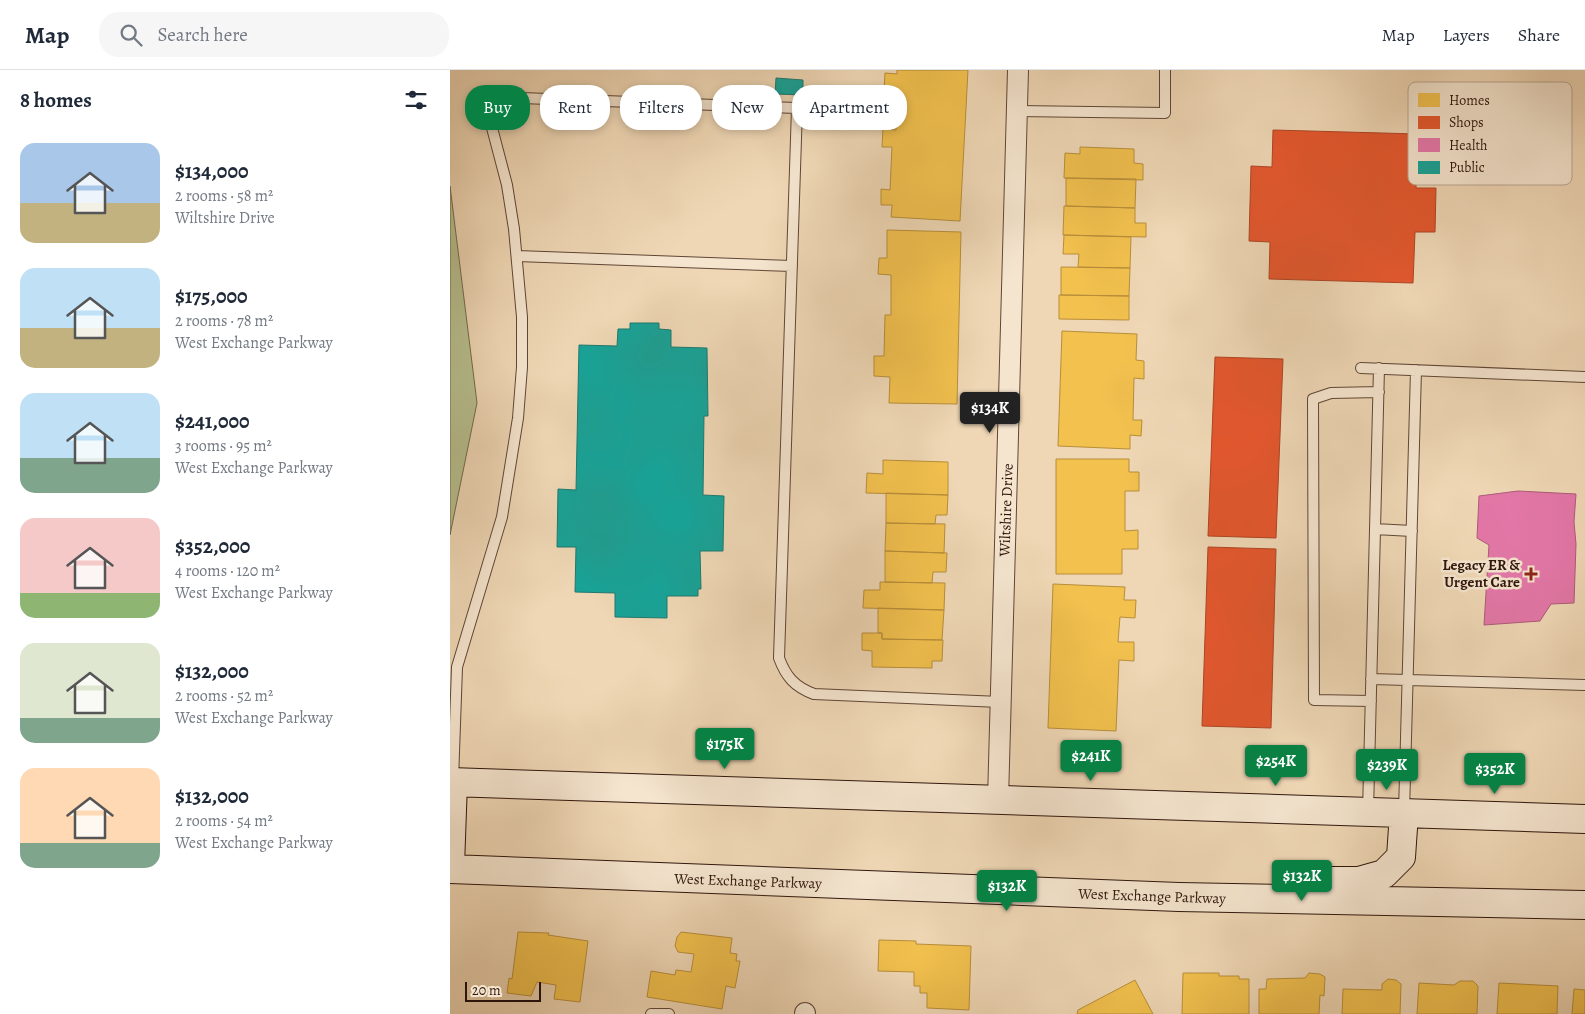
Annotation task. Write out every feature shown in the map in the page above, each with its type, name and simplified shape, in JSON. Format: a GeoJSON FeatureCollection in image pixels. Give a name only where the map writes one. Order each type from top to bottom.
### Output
{"type":"FeatureCollection","features":[{"type":"Feature","properties":{"kind":"main road"},"geometry":{"type":"LineString","coordinates":[[450,868],[452,782],[1585,819]]}},
{"type":"Feature","properties":{"kind":"main road"},"geometry":{"type":"LineString","coordinates":[[1113,895],[1177,880],[1359,881],[1384,874],[1401,857],[1404,813]]}},
{"type":"Feature","properties":{"kind":"main road","name":"West Exchange Parkway"},"geometry":{"type":"LineString","coordinates":[[450,868],[1113,895],[1585,905]]}},
{"type":"Feature","properties":{"kind":"street","name":"Wiltshire Drive"},"geometry":{"type":"LineString","coordinates":[[998,800],[1018,70]]}},
{"type":"Feature","properties":{"kind":"lane"},"geometry":{"type":"LineString","coordinates":[[1017,111],[1166,113],[1165,70]]}},
{"type":"Feature","properties":{"kind":"lane"},"geometry":{"type":"LineString","coordinates":[[452,782],[457,667],[502,517],[518,418],[522,317],[518,256],[507,185],[492,124],[502,106],[510,100],[520,98],[797,108],[779,658],[784,671],[791,681],[802,690],[814,694],[1000,702]]}},
{"type":"Feature","properties":{"kind":"lane"},"geometry":{"type":"LineString","coordinates":[[518,256],[792,266]]}},
{"type":"Feature","properties":{"kind":"lane"},"geometry":{"type":"LineString","coordinates":[[1361,368],[1585,378]]}},
{"type":"Feature","properties":{"kind":"lane"},"geometry":{"type":"LineString","coordinates":[[1368,812],[1379,368]]}},
{"type":"Feature","properties":{"kind":"lane"},"geometry":{"type":"LineString","coordinates":[[1404,813],[1416,370]]}},
{"type":"Feature","properties":{"kind":"lane"},"geometry":{"type":"LineString","coordinates":[[1371,701],[1314,700],[1314,399],[1330,393],[1379,392]]}},
{"type":"Feature","properties":{"kind":"lane"},"geometry":{"type":"LineString","coordinates":[[1375,529],[1412,531]]}},
{"type":"Feature","properties":{"kind":"lane"},"geometry":{"type":"LineString","coordinates":[[1372,679],[1585,685]]}},
{"type":"Feature","properties":{"kind":"lane"},"geometry":{"type":"LineString","coordinates":[[651,1014],[669,1014]]}},
{"type":"Feature","properties":{"kind":"green space"},"geometry":{"type":"Polygon","coordinates":[[[450,186],[477,403],[450,535],[450,186]]]}},
{"type":"Feature","properties":{"kind":"building: Homes"},"geometry":{"type":"Polygon","coordinates":[[[897,70],[968,70],[960,221],[891,217],[892,205],[881,205],[881,189],[890,190],[892,147],[882,147],[883,130],[907,130],[907,85],[884,85],[885,73],[897,74],[897,70]]]}},
{"type":"Feature","properties":{"kind":"building: Homes"},"geometry":{"type":"Polygon","coordinates":[[[1080,147],[1134,149],[1134,163],[1143,164],[1143,180],[1064,178],[1065,153],[1080,154],[1080,147]]]}},
{"type":"Feature","properties":{"kind":"building: Homes"},"geometry":{"type":"Polygon","coordinates":[[[1066,178],[1136,179],[1135,208],[1066,206],[1066,178]]]}},
{"type":"Feature","properties":{"kind":"building: Homes"},"geometry":{"type":"Polygon","coordinates":[[[1064,206],[1135,208],[1135,223],[1146,223],[1146,237],[1063,235],[1064,206]]]}},
{"type":"Feature","properties":{"kind":"building: Homes"},"geometry":{"type":"Polygon","coordinates":[[[887,230],[961,232],[957,404],[889,403],[890,377],[874,376],[874,356],[884,356],[885,315],[891,315],[891,275],[878,274],[879,258],[887,258],[887,230]]]}},
{"type":"Feature","properties":{"kind":"building: Homes"},"geometry":{"type":"Polygon","coordinates":[[[1064,235],[1131,237],[1130,268],[1078,267],[1079,254],[1063,254],[1064,235]]]}},
{"type":"Feature","properties":{"kind":"building: Homes"},"geometry":{"type":"Polygon","coordinates":[[[1061,267],[1130,268],[1129,296],[1061,295],[1061,267]]]}},
{"type":"Feature","properties":{"kind":"building: Homes"},"geometry":{"type":"Polygon","coordinates":[[[1059,295],[1129,296],[1129,320],[1059,319],[1059,295]]]}},
{"type":"Feature","properties":{"kind":"building: Homes"},"geometry":{"type":"Polygon","coordinates":[[[1062,331],[1137,334],[1136,360],[1144,361],[1144,379],[1134,378],[1133,420],[1142,420],[1141,436],[1130,435],[1130,449],[1058,446],[1062,331]]]}},
{"type":"Feature","properties":{"kind":"building: Homes"},"geometry":{"type":"Polygon","coordinates":[[[1056,459],[1129,459],[1129,472],[1139,472],[1139,491],[1125,491],[1125,531],[1138,530],[1138,549],[1122,549],[1122,574],[1056,574],[1056,459]]]}},
{"type":"Feature","properties":{"kind":"building: Homes"},"geometry":{"type":"Polygon","coordinates":[[[883,460],[948,462],[948,495],[866,493],[867,473],[883,474],[883,460]]]}},
{"type":"Feature","properties":{"kind":"building: Homes"},"geometry":{"type":"Polygon","coordinates":[[[886,493],[948,495],[947,515],[936,515],[935,524],[886,523],[886,493]]]}},
{"type":"Feature","properties":{"kind":"building: Homes"},"geometry":{"type":"Polygon","coordinates":[[[886,523],[945,524],[944,553],[885,551],[886,523]]]}},
{"type":"Feature","properties":{"kind":"building: Homes"},"geometry":{"type":"Polygon","coordinates":[[[885,551],[947,553],[946,572],[933,572],[932,583],[885,582],[885,551]]]}},
{"type":"Feature","properties":{"kind":"building: Homes"},"geometry":{"type":"Polygon","coordinates":[[[880,582],[945,583],[944,610],[863,608],[864,590],[880,590],[880,582]]]}},
{"type":"Feature","properties":{"kind":"building: Homes"},"geometry":{"type":"Polygon","coordinates":[[[1053,584],[1125,587],[1124,600],[1136,600],[1135,618],[1120,617],[1118,642],[1134,642],[1134,661],[1119,660],[1116,731],[1048,728],[1053,584]]]}},
{"type":"Feature","properties":{"kind":"building: Homes"},"geometry":{"type":"Polygon","coordinates":[[[878,608],[944,610],[942,640],[882,639],[882,633],[878,633],[878,608]]]}},
{"type":"Feature","properties":{"kind":"building: Homes"},"geometry":{"type":"Polygon","coordinates":[[[862,633],[882,633],[882,639],[943,640],[942,661],[932,661],[932,668],[872,667],[872,651],[862,650],[862,633]]]}},
{"type":"Feature","properties":{"kind":"building: Homes"},"geometry":{"type":"Polygon","coordinates":[[[518,932],[549,933],[548,935],[588,941],[580,1002],[554,999],[556,985],[537,982],[531,996],[507,993],[509,978],[512,979],[518,932]]]}},
{"type":"Feature","properties":{"kind":"building: Homes"},"geometry":{"type":"Polygon","coordinates":[[[681,932],[732,938],[730,953],[737,954],[736,961],[740,961],[735,988],[726,986],[722,1009],[647,997],[651,971],[675,975],[676,970],[691,972],[694,954],[678,952],[675,946],[677,937],[681,932]]]}},
{"type":"Feature","properties":{"kind":"building: Homes"},"geometry":{"type":"Polygon","coordinates":[[[879,940],[916,941],[916,944],[971,946],[969,1010],[927,1008],[927,993],[920,993],[920,986],[914,986],[914,972],[878,971],[879,940]]]}},
{"type":"Feature","properties":{"kind":"building: Homes"},"geometry":{"type":"Polygon","coordinates":[[[1183,973],[1219,973],[1219,976],[1239,976],[1239,979],[1249,979],[1249,1014],[1182,1014],[1183,973]]]}},
{"type":"Feature","properties":{"kind":"building: Homes"},"geometry":{"type":"Polygon","coordinates":[[[1309,973],[1320,974],[1325,977],[1324,996],[1320,995],[1319,1014],[1259,1014],[1259,989],[1266,989],[1267,979],[1305,978],[1309,973]]]}},
{"type":"Feature","properties":{"kind":"building: Homes"},"geometry":{"type":"Polygon","coordinates":[[[1388,979],[1396,980],[1401,984],[1400,1014],[1342,1014],[1343,989],[1382,990],[1382,984],[1388,979]]]}},
{"type":"Feature","properties":{"kind":"building: Homes"},"geometry":{"type":"Polygon","coordinates":[[[1135,980],[1153,1014],[1077,1014],[1078,1010],[1135,980]]]}},
{"type":"Feature","properties":{"kind":"building: Homes"},"geometry":{"type":"Polygon","coordinates":[[[1460,981],[1473,981],[1478,986],[1477,1014],[1417,1014],[1419,983],[1454,985],[1460,981]]]}},
{"type":"Feature","properties":{"kind":"building: Homes"},"geometry":{"type":"Polygon","coordinates":[[[1499,983],[1558,986],[1557,1014],[1497,1014],[1499,983]]]}},
{"type":"Feature","properties":{"kind":"building: Homes"},"geometry":{"type":"Polygon","coordinates":[[[1574,989],[1585,990],[1585,1014],[1572,1014],[1574,989]]]}},
{"type":"Feature","properties":{"kind":"building: Shops"},"geometry":{"type":"Polygon","coordinates":[[[1273,130],[1408,134],[1408,185],[1416,185],[1416,188],[1436,188],[1435,232],[1415,232],[1413,283],[1269,279],[1270,242],[1249,241],[1251,166],[1272,167],[1273,130]]]}},
{"type":"Feature","properties":{"kind":"building: Shops"},"geometry":{"type":"Polygon","coordinates":[[[1215,357],[1283,359],[1276,538],[1208,536],[1215,357]]]}},
{"type":"Feature","properties":{"kind":"building: Shops"},"geometry":{"type":"Polygon","coordinates":[[[1208,547],[1276,549],[1271,728],[1202,726],[1208,547]]]}},
{"type":"Feature","properties":{"kind":"building: Health","name":"Legacy ER & Urgent Care"},"geometry":{"type":"Polygon","coordinates":[[[1518,491],[1576,494],[1574,603],[1551,604],[1540,621],[1484,625],[1489,545],[1477,538],[1479,496],[1518,491]]]}},
{"type":"Feature","properties":{"kind":"building: Public"},"geometry":{"type":"Polygon","coordinates":[[[776,78],[803,80],[803,85],[792,85],[792,95],[782,94],[782,85],[776,85],[776,78]]]}},
{"type":"Feature","properties":{"kind":"building: Public"},"geometry":{"type":"Polygon","coordinates":[[[630,323],[659,323],[659,329],[671,330],[671,347],[707,348],[708,416],[704,416],[703,495],[724,496],[723,551],[700,551],[701,589],[698,589],[698,596],[667,596],[667,618],[615,617],[615,593],[575,592],[576,547],[557,547],[558,489],[576,490],[579,345],[617,346],[618,329],[630,329],[630,323]]]}},
{"type":"Feature","properties":{"kind":"place","name":"Legacy ER & Urgent Care"},"geometry":{"type":"Point","coordinates":[1531,574]}}]}
